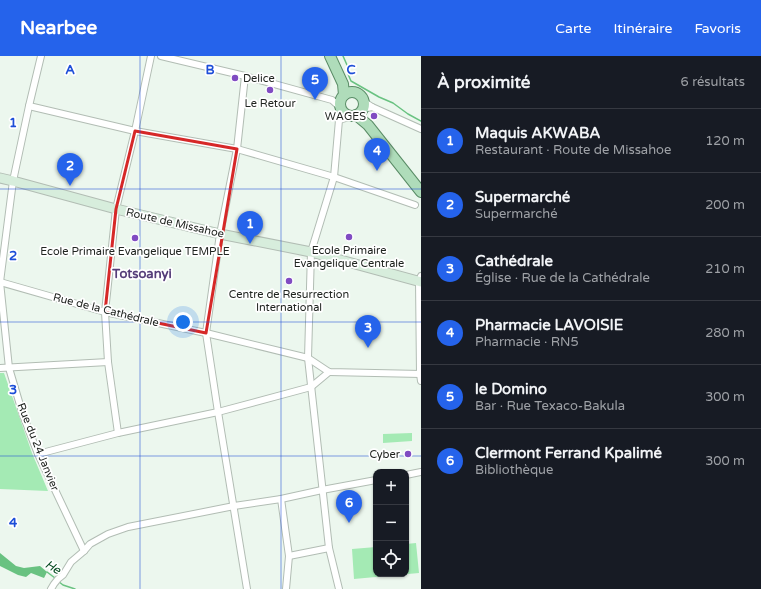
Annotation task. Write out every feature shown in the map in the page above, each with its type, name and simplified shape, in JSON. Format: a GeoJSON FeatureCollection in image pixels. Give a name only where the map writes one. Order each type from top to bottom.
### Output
{"type":"FeatureCollection","features":[{"type":"Feature","properties":{"kind":"main road"},"geometry":{"type":"LineString","coordinates":[[330,56],[349,94]]}},
{"type":"Feature","properties":{"kind":"main road"},"geometry":{"type":"LineString","coordinates":[[360,108],[349,115],[342,114],[341,100],[349,94],[359,95],[360,108],[368,125],[421,192]]}},
{"type":"Feature","properties":{"kind":"main road","name":"Route de Missahoe"},"geometry":{"type":"LineString","coordinates":[[0,178],[116,210],[220,234],[311,252],[420,280]]}},
{"type":"Feature","properties":{"kind":"street","name":"Rue du 24 Janvier"},"geometry":{"type":"LineString","coordinates":[[41,56],[13,181],[0,282],[9,368],[23,415],[38,454],[84,551]]}},
{"type":"Feature","properties":{"kind":"street"},"geometry":{"type":"LineString","coordinates":[[118,433],[108,362],[105,312],[116,210],[151,56]]}},
{"type":"Feature","properties":{"kind":"street"},"geometry":{"type":"LineString","coordinates":[[161,56],[245,76],[332,100],[349,94]]}},
{"type":"Feature","properties":{"kind":"street"},"geometry":{"type":"LineString","coordinates":[[245,76],[236,149],[220,234],[206,333],[247,589]]}},
{"type":"Feature","properties":{"kind":"street"},"geometry":{"type":"LineString","coordinates":[[332,100],[342,114],[334,177],[311,252],[308,358],[329,548],[339,589]]}},
{"type":"Feature","properties":{"kind":"street"},"geometry":{"type":"LineString","coordinates":[[29,106],[135,131],[236,149],[334,177],[415,205]]}},
{"type":"Feature","properties":{"kind":"street"},"geometry":{"type":"LineString","coordinates":[[360,108],[372,106],[421,129]]}},
{"type":"Feature","properties":{"kind":"street"},"geometry":{"type":"LineString","coordinates":[[420,280],[421,382]]}},
{"type":"Feature","properties":{"kind":"street","name":"Rue de la Cathédrale"},"geometry":{"type":"LineString","coordinates":[[0,282],[105,312],[206,333],[308,358],[329,372]]}},
{"type":"Feature","properties":{"kind":"street"},"geometry":{"type":"LineString","coordinates":[[0,368],[108,362]]}},
{"type":"Feature","properties":{"kind":"street"},"geometry":{"type":"LineString","coordinates":[[38,454],[118,433],[218,412],[311,386],[329,372],[420,374]]}},
{"type":"Feature","properties":{"kind":"street"},"geometry":{"type":"LineString","coordinates":[[409,474],[421,472]]}},
{"type":"Feature","properties":{"kind":"street"},"geometry":{"type":"LineString","coordinates":[[54,584],[63,575],[72,562],[90,544],[108,534],[128,527],[373,481]]}},
{"type":"Feature","properties":{"kind":"street"},"geometry":{"type":"LineString","coordinates":[[281,499],[289,556],[286,589]]}},
{"type":"Feature","properties":{"kind":"street"},"geometry":{"type":"LineString","coordinates":[[289,556],[329,548]]}},
{"type":"Feature","properties":{"kind":"highlighted area"},"geometry":{"type":"Polygon","coordinates":[[[135,131],[237,149],[206,333],[105,312],[116,209],[135,131]]]}},
{"type":"Feature","properties":{"kind":"shaded area"},"geometry":{"type":"Polygon","coordinates":[[[0,373],[4,373],[32,453],[48,491],[0,489],[0,373]]]}},
{"type":"Feature","properties":{"kind":"shaded area"},"geometry":{"type":"Polygon","coordinates":[[[412,433],[412,441],[383,443],[383,434],[412,433]]]}},
{"type":"Feature","properties":{"kind":"shaded area"},"geometry":{"type":"Polygon","coordinates":[[[416,543],[419,573],[409,574],[409,544],[416,543]]]}},
{"type":"Feature","properties":{"kind":"shaded area"},"geometry":{"type":"Polygon","coordinates":[[[373,547],[373,577],[376,577],[354,579],[352,549],[373,547]]]}},
{"type":"Feature","properties":{"kind":"shaded area"},"geometry":{"type":"Polygon","coordinates":[[[0,553],[16,566],[24,568],[40,566],[47,572],[44,578],[31,573],[26,577],[18,575],[0,566],[0,553]]]}},
{"type":"Feature","properties":{"kind":"waterway"},"geometry":{"type":"LineString","coordinates":[[343,56],[351,81],[393,103],[421,121]]}},
{"type":"Feature","properties":{"kind":"waterway","name":"He"},"geometry":{"type":"LineString","coordinates":[[47,572],[55,578]]}},
{"type":"Feature","properties":{"kind":"waterway","name":"He"},"geometry":{"type":"LineString","coordinates":[[58,581],[63,585],[75,589]]}},
{"type":"Feature","properties":{"kind":"place","name":"Delice"},"geometry":{"type":"Point","coordinates":[235,78]}},
{"type":"Feature","properties":{"kind":"place","name":"Le Retour"},"geometry":{"type":"Point","coordinates":[270,90]}},
{"type":"Feature","properties":{"kind":"place","name":"le Domino"},"geometry":{"type":"Point","coordinates":[315,100]}},
{"type":"Feature","properties":{"kind":"place","name":"WAGES"},"geometry":{"type":"Point","coordinates":[374,116]}},
{"type":"Feature","properties":{"kind":"place","name":"Pharmacie LAVOISIE"},"geometry":{"type":"Point","coordinates":[377,171]}},
{"type":"Feature","properties":{"kind":"place","name":"Supermarché"},"geometry":{"type":"Point","coordinates":[70,186]}},
{"type":"Feature","properties":{"kind":"place","name":"Ecole Primaire Evangelique Centrale"},"geometry":{"type":"Point","coordinates":[349,237]}},
{"type":"Feature","properties":{"kind":"place","name":"Ecole Primaire Evangelique TEMPLE"},"geometry":{"type":"Point","coordinates":[135,238]}},
{"type":"Feature","properties":{"kind":"place","name":"Maquis AKWABA"},"geometry":{"type":"Point","coordinates":[250,244]}},
{"type":"Feature","properties":{"kind":"place","name":"Centre de Resurrection International"},"geometry":{"type":"Point","coordinates":[289,281]}},
{"type":"Feature","properties":{"kind":"place","name":"Cathédrale"},"geometry":{"type":"Point","coordinates":[368,348]}},
{"type":"Feature","properties":{"kind":"place","name":"Cyber"},"geometry":{"type":"Point","coordinates":[408,454]}},
{"type":"Feature","properties":{"kind":"place","name":"Clermont Ferrand Kpalimé"},"geometry":{"type":"Point","coordinates":[349,523]}},
{"type":"Feature","properties":{"kind":"district","name":"Totsoanyi"},"geometry":{"type":"Point","coordinates":[142,274]}}]}
